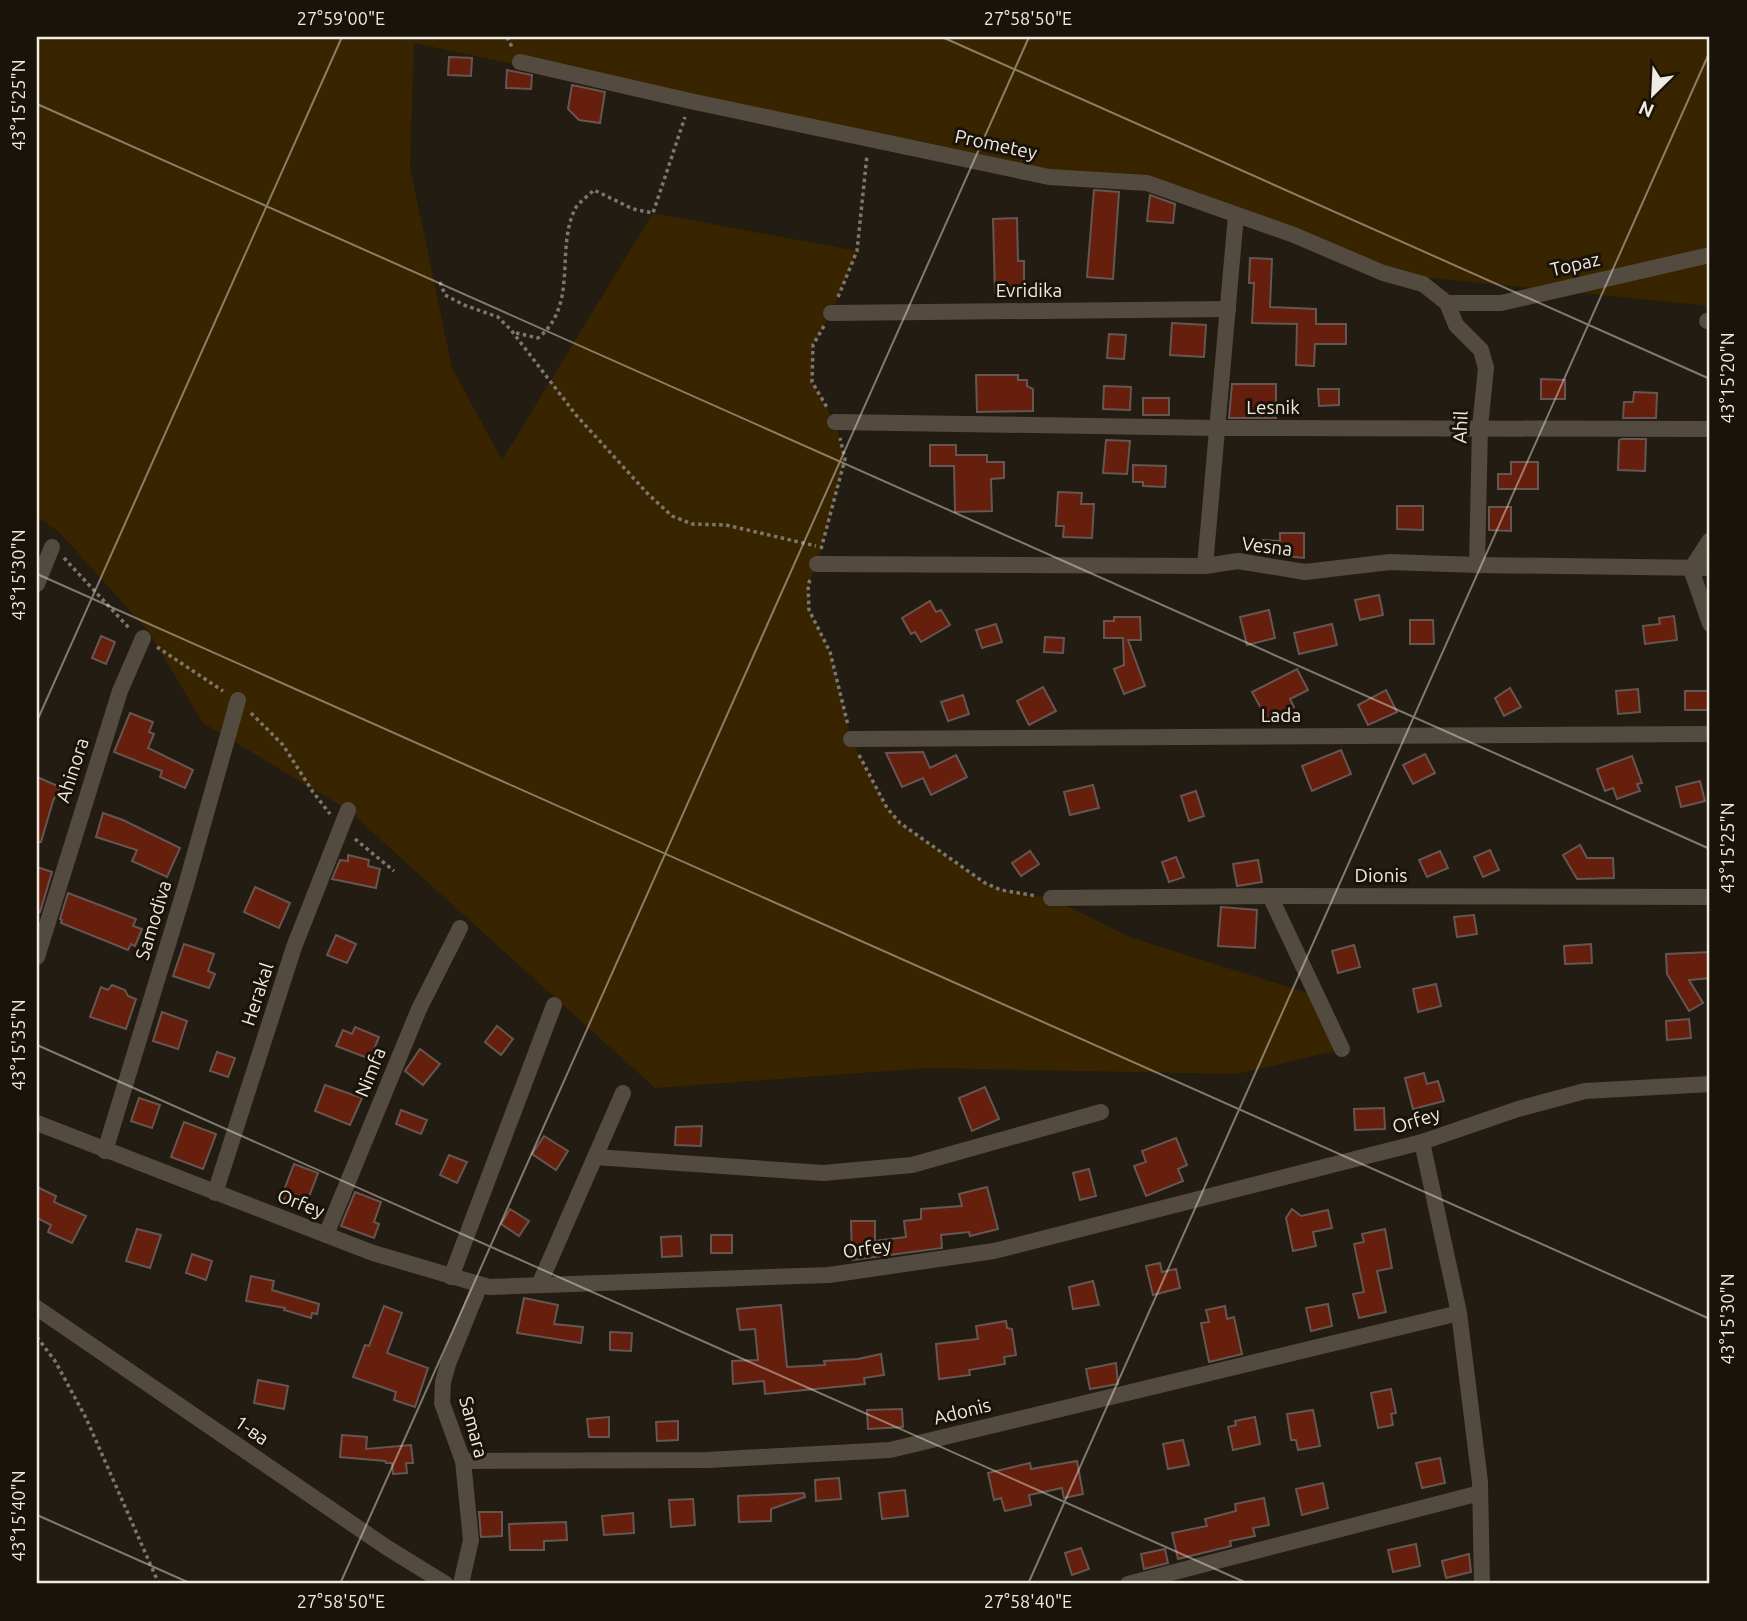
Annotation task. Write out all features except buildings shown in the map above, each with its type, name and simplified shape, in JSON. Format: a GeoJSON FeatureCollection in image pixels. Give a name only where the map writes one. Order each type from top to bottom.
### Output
{"type":"FeatureCollection","features":[{"type":"Feature","properties":{"kind":"street","name":"Prometey"},"geometry":{"type":"LineString","coordinates":[[520,62],[1049,177],[1147,183],[1294,235],[1383,274],[1423,284],[1447,303]]}},
{"type":"Feature","properties":{"kind":"street"},"geometry":{"type":"LineString","coordinates":[[1205,566],[1236,215]]}},
{"type":"Feature","properties":{"kind":"street","name":"Topaz"},"geometry":{"type":"LineString","coordinates":[[1447,303],[1501,303],[1710,256]]}},
{"type":"Feature","properties":{"kind":"street","name":"Ahil"},"geometry":{"type":"LineString","coordinates":[[1447,303],[1456,325],[1481,349],[1486,368],[1480,427],[1477,565]]}},
{"type":"Feature","properties":{"kind":"street","name":"Evridika"},"geometry":{"type":"LineString","coordinates":[[831,313],[1228,309]]}},
{"type":"Feature","properties":{"kind":"street","name":"Lesnik"},"geometry":{"type":"LineString","coordinates":[[835,422],[1217,428],[1710,429]]}},
{"type":"Feature","properties":{"kind":"street"},"geometry":{"type":"LineString","coordinates":[[1710,540],[1691,569],[1710,624]]}},
{"type":"Feature","properties":{"kind":"street"},"geometry":{"type":"LineString","coordinates":[[37,584],[51,547]]}},
{"type":"Feature","properties":{"kind":"street","name":"Vesna"},"geometry":{"type":"LineString","coordinates":[[817,564],[1205,566],[1238,561],[1305,572],[1390,562],[1710,568]]}},
{"type":"Feature","properties":{"kind":"street","name":"Ahinora"},"geometry":{"type":"LineString","coordinates":[[37,957],[120,691],[143,638]]}},
{"type":"Feature","properties":{"kind":"street","name":"Samodiva"},"geometry":{"type":"LineString","coordinates":[[105,1151],[186,885],[238,700]]}},
{"type":"Feature","properties":{"kind":"street","name":"Lada"},"geometry":{"type":"LineString","coordinates":[[851,739],[1710,734]]}},
{"type":"Feature","properties":{"kind":"street","name":"Herakal"},"geometry":{"type":"LineString","coordinates":[[215,1193],[293,947],[348,810]]}},
{"type":"Feature","properties":{"kind":"street"},"geometry":{"type":"LineString","coordinates":[[1270,896],[1342,1049]]}},
{"type":"Feature","properties":{"kind":"street","name":"Dionis"},"geometry":{"type":"LineString","coordinates":[[1051,898],[1710,898]]}},
{"type":"Feature","properties":{"kind":"street","name":"Nimfa"},"geometry":{"type":"LineString","coordinates":[[326,1235],[419,1009],[460,928]]}},
{"type":"Feature","properties":{"kind":"street"},"geometry":{"type":"LineString","coordinates":[[451,1277],[554,1005]]}},
{"type":"Feature","properties":{"kind":"street","name":"Orfey"},"geometry":{"type":"LineString","coordinates":[[37,1123],[373,1253],[489,1287],[829,1275],[994,1251],[1422,1142],[1518,1109],[1585,1091],[1710,1084]]}},
{"type":"Feature","properties":{"kind":"street"},"geometry":{"type":"LineString","coordinates":[[540,1285],[624,1093]]}},
{"type":"Feature","properties":{"kind":"street"},"geometry":{"type":"LineString","coordinates":[[596,1157],[823,1173],[912,1165],[1101,1112]]}},
{"type":"Feature","properties":{"kind":"street"},"geometry":{"type":"LineString","coordinates":[[1422,1142],[1459,1313],[1480,1493],[1482,1584]]}},
{"type":"Feature","properties":{"kind":"street","name":"Samara"},"geometry":{"type":"LineString","coordinates":[[461,1584],[471,1540],[463,1461],[442,1403],[443,1382],[480,1285]]}},
{"type":"Feature","properties":{"kind":"street","name":"1-ва"},"geometry":{"type":"LineString","coordinates":[[37,1308],[386,1547],[446,1584]]}},
{"type":"Feature","properties":{"kind":"street","name":"Adonis"},"geometry":{"type":"LineString","coordinates":[[463,1461],[707,1460],[890,1450],[1459,1313]]}},
{"type":"Feature","properties":{"kind":"street"},"geometry":{"type":"LineString","coordinates":[[1128,1584],[1480,1493]]}},
{"type":"Feature","properties":{"kind":"path"},"geometry":{"type":"LineString","coordinates":[[511,330],[520,335],[538,338],[550,328],[560,307],[569,232],[576,208],[594,190],[633,209],[653,213],[690,101]]}},
{"type":"Feature","properties":{"kind":"path"},"geometry":{"type":"LineString","coordinates":[[440,282],[445,295],[498,317],[511,330],[576,415],[672,516],[692,524],[726,525],[821,548]]}},
{"type":"Feature","properties":{"kind":"path"},"geometry":{"type":"LineString","coordinates":[[37,1337],[55,1361],[86,1418],[159,1584]]}},
{"type":"Feature","properties":{"kind":"shaded area"},"geometry":{"type":"Polygon","coordinates":[[[37,37],[1710,37],[1710,306],[1383,273],[1147,183],[1049,177],[414,43],[410,167],[452,368],[502,460],[653,213],[857,251],[831,313],[813,345],[812,382],[835,422],[845,459],[817,564],[808,585],[809,610],[830,652],[851,739],[887,808],[900,823],[985,883],[1001,890],[1051,898],[1129,937],[1317,996],[1342,1049],[1237,1074],[928,1068],[655,1088],[348,810],[203,723],[149,632],[60,533],[37,516],[37,37]]]}}]}
